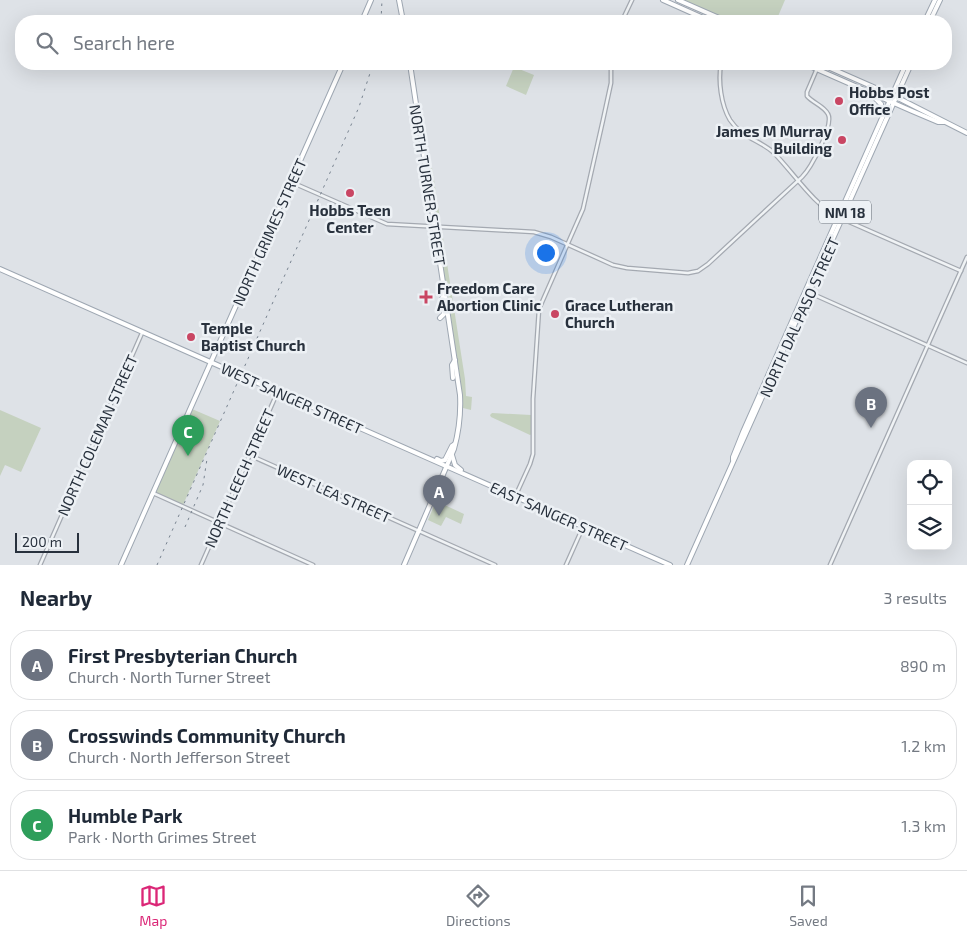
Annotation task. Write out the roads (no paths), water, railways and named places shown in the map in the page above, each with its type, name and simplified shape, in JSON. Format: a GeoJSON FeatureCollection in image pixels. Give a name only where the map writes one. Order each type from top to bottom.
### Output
{"type":"FeatureCollection","features":[{"type":"Feature","properties":{"kind":"main road"},"geometry":{"type":"LineString","coordinates":[[365,15],[371,0]]}},
{"type":"Feature","properties":{"kind":"main road"},"geometry":{"type":"LineString","coordinates":[[399,0],[402,15]]}},
{"type":"Feature","properties":{"kind":"main road"},"geometry":{"type":"LineString","coordinates":[[663,0],[697,15]]}},
{"type":"Feature","properties":{"kind":"main road"},"geometry":{"type":"LineString","coordinates":[[678,0],[712,15]]}},
{"type":"Feature","properties":{"kind":"main road"},"geometry":{"type":"LineString","coordinates":[[928,15],[935,0]]}},
{"type":"Feature","properties":{"kind":"main road"},"geometry":{"type":"LineString","coordinates":[[933,15],[940,0]]}},
{"type":"Feature","properties":{"kind":"main road","name":"NORTH GRIMES STREET"},"geometry":{"type":"LineString","coordinates":[[121,565],[340,70]]}},
{"type":"Feature","properties":{"kind":"main road","name":"NORTH TURNER STREET"},"geometry":{"type":"LineString","coordinates":[[404,565],[452,454],[460,408],[455,360],[411,70]]}},
{"type":"Feature","properties":{"kind":"main road"},"geometry":{"type":"LineString","coordinates":[[819,70],[938,122],[944,122]]}},
{"type":"Feature","properties":{"kind":"main road"},"geometry":{"type":"LineString","coordinates":[[834,70],[894,96],[967,133]]}},
{"type":"Feature","properties":{"kind":"main road","name":"NORTH DAL PASO STREET"},"geometry":{"type":"LineString","coordinates":[[687,565],[733,460],[747,434],[807,292],[892,102],[904,70]]}},
{"type":"Feature","properties":{"kind":"main road","name":"NORTH DAL PASO STREET"},"geometry":{"type":"LineString","coordinates":[[894,96],[908,70]]}},
{"type":"Feature","properties":{"kind":"main road"},"geometry":{"type":"LineString","coordinates":[[855,86],[859,81]]}},
{"type":"Feature","properties":{"kind":"main road"},"geometry":{"type":"LineString","coordinates":[[871,93],[881,104],[882,118]]}},
{"type":"Feature","properties":{"kind":"main road","name":"NORTH DAL PASO STREET"},"geometry":{"type":"LineString","coordinates":[[840,218],[882,118],[892,102]]}},
{"type":"Feature","properties":{"kind":"main road","name":"WEST SANGER STREET"},"geometry":{"type":"LineString","coordinates":[[0,270],[447,466]]}},
{"type":"Feature","properties":{"kind":"main road"},"geometry":{"type":"LineString","coordinates":[[440,318],[444,314],[442,299],[444,294]]}},
{"type":"Feature","properties":{"kind":"main road"},"geometry":{"type":"LineString","coordinates":[[453,378],[452,365],[455,360]]}},
{"type":"Feature","properties":{"kind":"main road"},"geometry":{"type":"LineString","coordinates":[[429,458],[445,460],[455,444]]}},
{"type":"Feature","properties":{"kind":"main road"},"geometry":{"type":"LineString","coordinates":[[452,454],[458,468],[478,480]]}},
{"type":"Feature","properties":{"kind":"main road","name":"EAST SANGER STREET"},"geometry":{"type":"LineString","coordinates":[[447,466],[670,565]]}},
{"type":"Feature","properties":{"kind":"street"},"geometry":{"type":"LineString","coordinates":[[625,15],[632,0]]}},
{"type":"Feature","properties":{"kind":"street"},"geometry":{"type":"LineString","coordinates":[[515,497],[533,454],[539,309],[580,216],[586,197],[608,96],[610,70]]}},
{"type":"Feature","properties":{"kind":"street"},"geometry":{"type":"LineString","coordinates":[[720,70],[723,101],[731,120],[747,137],[772,152],[826,210],[840,218],[961,271]]}},
{"type":"Feature","properties":{"kind":"street"},"geometry":{"type":"LineString","coordinates":[[291,182],[386,224],[534,232],[568,244],[613,265],[634,269],[694,272],[703,268],[712,260],[809,169],[830,122],[828,113],[807,96],[817,70]]}},
{"type":"Feature","properties":{"kind":"street"},"geometry":{"type":"LineString","coordinates":[[826,210],[837,210],[843,207]]}},
{"type":"Feature","properties":{"kind":"street"},"geometry":{"type":"LineString","coordinates":[[830,565],[967,257]]}},
{"type":"Feature","properties":{"kind":"street"},"geometry":{"type":"LineString","coordinates":[[807,292],[967,363]]}},
{"type":"Feature","properties":{"kind":"street","name":"NORTH COLEMAN STREET"},"geometry":{"type":"LineString","coordinates":[[40,565],[142,333]]}},
{"type":"Feature","properties":{"kind":"street","name":"NORTH LEECH STREET"},"geometry":{"type":"LineString","coordinates":[[201,565],[278,391]]}},
{"type":"Feature","properties":{"kind":"street","name":"WEST LEA STREET"},"geometry":{"type":"LineString","coordinates":[[250,455],[495,565]]}},
{"type":"Feature","properties":{"kind":"street"},"geometry":{"type":"LineString","coordinates":[[153,493],[313,565]]}},
{"type":"Feature","properties":{"kind":"street"},"geometry":{"type":"LineString","coordinates":[[566,565],[583,526]]}},
{"type":"Feature","properties":{"kind":"railway"},"geometry":{"type":"LineString","coordinates":[[381,15],[382,0]]}},
{"type":"Feature","properties":{"kind":"railway"},"geometry":{"type":"LineString","coordinates":[[157,565],[359,107],[371,70]]}},
{"type":"Feature","properties":{"kind":"railway"},"geometry":{"type":"LineString","coordinates":[[185,527],[203,485],[207,459]]}},
{"type":"Feature","properties":{"kind":"place","name":"Hobbs Post Office"},"geometry":{"type":"Point","coordinates":[839,101]}},
{"type":"Feature","properties":{"kind":"place","name":"James M Murray Building"},"geometry":{"type":"Point","coordinates":[842,140]}},
{"type":"Feature","properties":{"kind":"place","name":"Hobbs Teen Center"},"geometry":{"type":"Point","coordinates":[350,193]}},
{"type":"Feature","properties":{"kind":"place","name":"Freedom Care Abortion Clinic"},"geometry":{"type":"Point","coordinates":[426,297]}},
{"type":"Feature","properties":{"kind":"place","name":"Grace Lutheran Church"},"geometry":{"type":"Point","coordinates":[555,314]}},
{"type":"Feature","properties":{"kind":"place","name":"Temple Baptist Church"},"geometry":{"type":"Point","coordinates":[191,337]}},
{"type":"Feature","properties":{"kind":"place","name":"Crosswinds Community Church"},"geometry":{"type":"Point","coordinates":[871,428]}},
{"type":"Feature","properties":{"kind":"place","name":"Humble Park"},"geometry":{"type":"Point","coordinates":[188,456]}},
{"type":"Feature","properties":{"kind":"place","name":"First Presbyterian Church"},"geometry":{"type":"Point","coordinates":[439,516]}}]}
